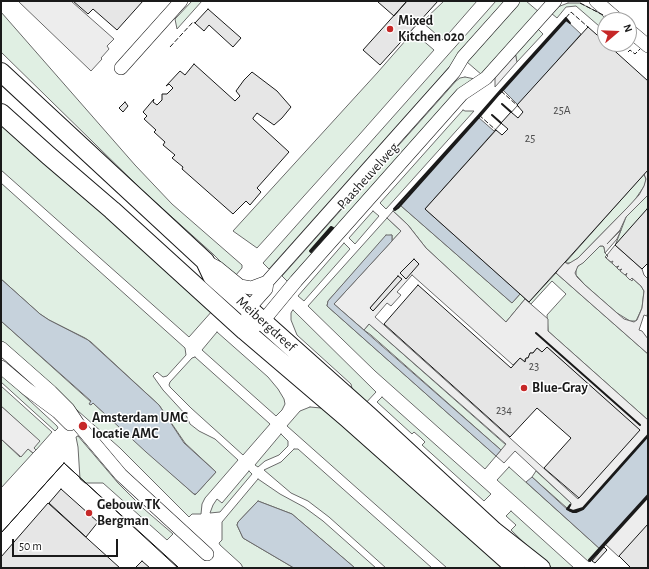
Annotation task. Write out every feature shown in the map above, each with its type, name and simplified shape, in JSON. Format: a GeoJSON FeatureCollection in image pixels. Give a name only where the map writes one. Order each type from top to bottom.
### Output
{"type":"FeatureCollection","features":[{"type":"Feature","properties":{"kind":"main road","name":"Meibergdreef"},"geometry":{"type":"LineString","coordinates":[[1,72],[205,261],[212,276],[369,416],[494,531],[541,568]]}},
{"type":"Feature","properties":{"kind":"main road","name":"Meibergdreef"},"geometry":{"type":"LineString","coordinates":[[1,113],[117,215],[245,331],[347,418],[516,568]]}},
{"type":"Feature","properties":{"kind":"street"},"geometry":{"type":"LineString","coordinates":[[121,68],[181,1]]}},
{"type":"Feature","properties":{"kind":"street","name":"Paasheuvelweg"},"geometry":{"type":"LineString","coordinates":[[249,308],[266,289],[267,282],[454,72],[463,57],[513,1]]}},
{"type":"Feature","properties":{"kind":"street","name":"Paasheuvelweg"},"geometry":{"type":"LineString","coordinates":[[245,331],[263,321],[296,280],[462,94],[486,78],[555,1]]}},
{"type":"Feature","properties":{"kind":"street"},"geometry":{"type":"LineString","coordinates":[[596,1],[609,12]]}},
{"type":"Feature","properties":{"kind":"street"},"geometry":{"type":"LineString","coordinates":[[637,37],[648,46]]}},
{"type":"Feature","properties":{"kind":"street"},"geometry":{"type":"LineString","coordinates":[[205,261],[218,268],[240,286],[251,288],[267,282]]}},
{"type":"Feature","properties":{"kind":"street"},"geometry":{"type":"LineString","coordinates":[[245,331],[249,308]]}},
{"type":"Feature","properties":{"kind":"street"},"geometry":{"type":"LineString","coordinates":[[1,348],[68,409],[78,424],[120,475],[207,554]]}},
{"type":"Feature","properties":{"kind":"street"},"geometry":{"type":"LineString","coordinates":[[1,367],[58,412],[70,424],[78,424]]}},
{"type":"Feature","properties":{"kind":"green space"},"geometry":{"type":"Polygon","coordinates":[[[192,1],[202,1],[177,29],[175,19],[192,1]]]}},
{"type":"Feature","properties":{"kind":"green space"},"geometry":{"type":"Polygon","coordinates":[[[444,1],[477,1],[443,40],[422,22],[444,1]]]}},
{"type":"Feature","properties":{"kind":"green space"},"geometry":{"type":"Polygon","coordinates":[[[496,1],[508,1],[269,269],[263,263],[496,1]]]}},
{"type":"Feature","properties":{"kind":"green space"},"geometry":{"type":"Polygon","coordinates":[[[520,1],[526,1],[539,12],[482,75],[467,62],[467,60],[520,1]]]}},
{"type":"Feature","properties":{"kind":"green space"},"geometry":{"type":"Polygon","coordinates":[[[568,3],[580,3],[597,12],[597,24],[576,6],[566,7],[557,18],[551,13],[555,8],[568,3]]]}},
{"type":"Feature","properties":{"kind":"green space"},"geometry":{"type":"Polygon","coordinates":[[[1,12],[135,165],[172,204],[242,265],[242,268],[235,276],[213,254],[143,191],[1,52],[1,12]]]}},
{"type":"Feature","properties":{"kind":"green space"},"geometry":{"type":"Polygon","coordinates":[[[537,28],[543,34],[517,62],[515,52],[537,28]]]}},
{"type":"Feature","properties":{"kind":"green space"},"geometry":{"type":"Polygon","coordinates":[[[413,32],[434,50],[257,248],[233,231],[378,72],[413,32]]]}},
{"type":"Feature","properties":{"kind":"green space"},"geometry":{"type":"Polygon","coordinates":[[[465,77],[475,79],[289,283],[282,276],[456,81],[465,77]]]}},
{"type":"Feature","properties":{"kind":"green space"},"geometry":{"type":"Polygon","coordinates":[[[463,110],[474,111],[386,209],[380,203],[463,110]]]}},
{"type":"Feature","properties":{"kind":"green space"},"geometry":{"type":"Polygon","coordinates":[[[1,122],[213,310],[189,337],[1,170],[1,122]]]}},
{"type":"Feature","properties":{"kind":"green space"},"geometry":{"type":"Polygon","coordinates":[[[644,174],[646,179],[645,185],[634,201],[578,258],[572,263],[565,263],[644,174]]]}},
{"type":"Feature","properties":{"kind":"green space"},"geometry":{"type":"Polygon","coordinates":[[[1,183],[185,348],[186,355],[167,376],[163,377],[157,372],[153,376],[163,390],[186,415],[190,424],[199,431],[215,439],[238,460],[205,498],[202,504],[201,514],[192,514],[189,517],[120,448],[1,343],[1,321],[91,402],[91,405],[93,403],[195,495],[216,472],[185,443],[159,405],[91,342],[40,314],[1,279],[1,183]]]}},
{"type":"Feature","properties":{"kind":"green space"},"geometry":{"type":"Polygon","coordinates":[[[648,195],[648,209],[615,246],[626,217],[648,195]]]}},
{"type":"Feature","properties":{"kind":"green space"},"geometry":{"type":"Polygon","coordinates":[[[400,205],[512,303],[520,294],[525,299],[506,322],[426,248],[408,225],[393,211],[400,205]]]}},
{"type":"Feature","properties":{"kind":"green space"},"geometry":{"type":"Polygon","coordinates":[[[373,211],[379,216],[355,244],[349,238],[373,211]]]}},
{"type":"Feature","properties":{"kind":"green space"},"geometry":{"type":"Polygon","coordinates":[[[387,218],[401,231],[392,241],[392,235],[386,236],[328,301],[327,306],[496,456],[485,469],[375,371],[308,306],[387,218]]]}},
{"type":"Feature","properties":{"kind":"green space"},"geometry":{"type":"Polygon","coordinates":[[[344,243],[350,249],[304,301],[298,296],[344,243]]]}},
{"type":"Feature","properties":{"kind":"green space"},"geometry":{"type":"Polygon","coordinates":[[[600,246],[604,247],[607,255],[605,257],[632,281],[633,279],[644,291],[642,308],[636,321],[630,321],[617,313],[585,285],[576,275],[576,268],[600,246]]]}},
{"type":"Feature","properties":{"kind":"green space"},"geometry":{"type":"Polygon","coordinates":[[[556,273],[648,354],[648,420],[548,331],[547,315],[566,294],[552,281],[531,304],[529,302],[556,273]]]}},
{"type":"Feature","properties":{"kind":"green space"},"geometry":{"type":"Polygon","coordinates":[[[293,310],[376,392],[363,406],[354,397],[351,384],[297,335],[291,320],[291,313],[293,310]]]}},
{"type":"Feature","properties":{"kind":"green space"},"geometry":{"type":"Polygon","coordinates":[[[369,324],[506,445],[501,450],[364,330],[369,324]]]}},
{"type":"Feature","properties":{"kind":"green space"},"geometry":{"type":"Polygon","coordinates":[[[217,332],[268,377],[278,389],[284,399],[285,404],[276,416],[202,350],[217,332]]]}},
{"type":"Feature","properties":{"kind":"green space"},"geometry":{"type":"Polygon","coordinates":[[[195,357],[270,424],[243,455],[191,408],[169,385],[192,358],[195,357]]]}},
{"type":"Feature","properties":{"kind":"green space"},"geometry":{"type":"Polygon","coordinates":[[[1,374],[57,426],[58,428],[55,431],[1,382],[1,374]]]}},
{"type":"Feature","properties":{"kind":"green space"},"geometry":{"type":"Polygon","coordinates":[[[1,386],[52,432],[36,450],[33,448],[39,441],[1,406],[1,386]]]}},
{"type":"Feature","properties":{"kind":"green space"},"geometry":{"type":"Polygon","coordinates":[[[382,397],[491,494],[484,501],[422,445],[425,442],[421,438],[414,432],[412,434],[377,402],[382,397]]]}},
{"type":"Feature","properties":{"kind":"green space"},"geometry":{"type":"Polygon","coordinates":[[[310,407],[321,408],[328,411],[511,568],[447,568],[287,426],[300,411],[310,407]]]}},
{"type":"Feature","properties":{"kind":"green space"},"geometry":{"type":"Polygon","coordinates":[[[281,434],[288,441],[288,446],[279,455],[265,461],[258,467],[255,465],[281,434]]]}},
{"type":"Feature","properties":{"kind":"green space"},"geometry":{"type":"Polygon","coordinates":[[[78,436],[118,483],[144,509],[173,534],[167,540],[103,483],[85,483],[80,479],[76,437],[78,436]]]}},
{"type":"Feature","properties":{"kind":"green space"},"geometry":{"type":"Polygon","coordinates":[[[1,439],[20,457],[28,449],[33,453],[1,488],[1,439]]]}},
{"type":"Feature","properties":{"kind":"green space"},"geometry":{"type":"Polygon","coordinates":[[[294,449],[298,449],[432,568],[386,568],[329,517],[308,501],[291,493],[264,470],[281,462],[294,449]]]}},
{"type":"Feature","properties":{"kind":"green space"},"geometry":{"type":"Polygon","coordinates":[[[509,467],[600,549],[589,560],[589,562],[497,480],[509,467]]]}},
{"type":"Feature","properties":{"kind":"green space"},"geometry":{"type":"Polygon","coordinates":[[[249,471],[252,474],[220,512],[210,513],[217,499],[222,503],[249,471]]]}},
{"type":"Feature","properties":{"kind":"green space"},"geometry":{"type":"Polygon","coordinates":[[[536,471],[571,503],[571,505],[567,508],[532,477],[536,471]]]}},
{"type":"Feature","properties":{"kind":"green space"},"geometry":{"type":"Polygon","coordinates":[[[258,479],[280,494],[304,507],[323,521],[376,568],[355,568],[292,514],[258,501],[238,522],[237,525],[243,538],[294,568],[243,568],[241,564],[219,543],[222,540],[222,522],[258,479]]]}},
{"type":"Feature","properties":{"kind":"green space"},"geometry":{"type":"Polygon","coordinates":[[[511,511],[574,568],[550,568],[511,530],[516,525],[506,516],[511,511]]]}},
{"type":"Feature","properties":{"kind":"shaded area"},"geometry":{"type":"Polygon","coordinates":[[[18,1],[71,1],[114,39],[107,46],[109,49],[101,58],[102,59],[91,71],[18,1]]]}},
{"type":"Feature","properties":{"kind":"shaded area"},"geometry":{"type":"Polygon","coordinates":[[[566,20],[581,34],[425,209],[520,294],[512,303],[400,205],[566,20]]]}},
{"type":"Feature","properties":{"kind":"shaded area"},"geometry":{"type":"Polygon","coordinates":[[[515,52],[517,62],[495,87],[495,77],[515,52]]]}},
{"type":"Feature","properties":{"kind":"shaded area"},"geometry":{"type":"Polygon","coordinates":[[[648,170],[648,195],[626,217],[620,230],[607,244],[621,230],[617,239],[605,253],[604,247],[600,246],[578,266],[575,273],[585,285],[624,319],[634,322],[637,320],[642,308],[644,291],[632,278],[630,280],[626,276],[627,273],[625,275],[620,271],[622,269],[619,270],[617,268],[619,266],[616,267],[612,263],[613,261],[611,262],[606,258],[608,256],[607,255],[615,245],[642,269],[644,275],[648,279],[648,311],[647,316],[644,315],[639,330],[642,331],[648,339],[648,354],[556,273],[558,270],[555,267],[561,260],[568,264],[578,258],[627,208],[639,195],[644,186],[646,179],[644,174],[648,170]]]}},
{"type":"Feature","properties":{"kind":"shaded area"},"geometry":{"type":"Polygon","coordinates":[[[393,211],[408,225],[426,248],[506,322],[525,299],[548,319],[548,331],[648,420],[648,435],[583,508],[576,511],[568,509],[571,503],[515,451],[504,463],[496,456],[506,444],[369,324],[364,330],[334,304],[401,231],[387,218],[393,211]],[[412,275],[397,292],[401,295],[391,306],[387,303],[375,317],[578,499],[639,430],[547,347],[542,352],[537,348],[533,353],[530,353],[529,357],[525,359],[525,362],[520,358],[513,365],[412,275]],[[398,276],[370,308],[373,311],[401,279],[398,276]]]}},
{"type":"Feature","properties":{"kind":"shaded area"},"geometry":{"type":"Polygon","coordinates":[[[386,235],[392,235],[392,241],[334,304],[501,450],[496,456],[327,306],[328,301],[386,235]]]}},
{"type":"Feature","properties":{"kind":"shaded area"},"geometry":{"type":"Polygon","coordinates":[[[1,279],[40,314],[88,340],[159,405],[184,443],[216,472],[196,494],[194,494],[146,452],[93,403],[91,405],[89,404],[91,401],[1,321],[1,279]]]}},
{"type":"Feature","properties":{"kind":"shaded area"},"geometry":{"type":"Polygon","coordinates":[[[1,406],[40,441],[34,448],[36,450],[33,453],[28,449],[21,457],[1,439],[1,406]]]}},
{"type":"Feature","properties":{"kind":"shaded area"},"geometry":{"type":"Polygon","coordinates":[[[648,436],[648,495],[600,549],[526,482],[532,477],[569,511],[576,512],[583,509],[648,436]]]}},
{"type":"Feature","properties":{"kind":"shaded area"},"geometry":{"type":"Polygon","coordinates":[[[648,497],[648,525],[619,557],[605,544],[648,497]]]}},
{"type":"Feature","properties":{"kind":"shaded area"},"geometry":{"type":"Polygon","coordinates":[[[258,501],[292,514],[355,568],[294,568],[243,538],[237,525],[238,522],[258,501]]]}},
{"type":"Feature","properties":{"kind":"pier"},"geometry":{"type":"Polygon","coordinates":[[[503,90],[518,105],[494,131],[478,117],[503,90]]]}},
{"type":"Feature","properties":{"kind":"building"},"geometry":{"type":"Polygon","coordinates":[[[73,1],[143,1],[117,30],[93,9],[88,14],[73,1]]]}},
{"type":"Feature","properties":{"kind":"building"},"geometry":{"type":"Polygon","coordinates":[[[407,1],[394,16],[378,2],[407,1]]]}},
{"type":"Feature","properties":{"kind":"building"},"geometry":{"type":"Polygon","coordinates":[[[407,1],[438,1],[380,65],[363,50],[407,1]]]}},
{"type":"Feature","properties":{"kind":"building"},"geometry":{"type":"Polygon","coordinates":[[[208,9],[241,38],[233,47],[209,25],[204,31],[195,23],[208,9]]]}},
{"type":"Feature","properties":{"kind":"building"},"geometry":{"type":"Polygon","coordinates":[[[588,27],[597,35],[597,52],[616,52],[648,81],[648,170],[529,302],[425,209],[496,130],[502,135],[508,129],[501,123],[511,112],[518,118],[523,112],[517,105],[588,27]]]}},
{"type":"Feature","properties":{"kind":"building"},"geometry":{"type":"Polygon","coordinates":[[[194,64],[235,101],[240,96],[236,91],[252,72],[277,91],[291,107],[274,125],[257,113],[253,118],[289,152],[257,188],[261,192],[250,205],[246,201],[233,214],[182,169],[183,167],[172,158],[175,155],[163,145],[165,142],[154,132],[156,130],[144,119],[147,116],[143,112],[154,99],[153,102],[157,105],[162,100],[162,94],[167,94],[173,88],[169,84],[166,86],[180,71],[185,75],[194,64]]]}},
{"type":"Feature","properties":{"kind":"building"},"geometry":{"type":"Polygon","coordinates":[[[125,102],[128,106],[123,112],[119,108],[125,102]]]}},
{"type":"Feature","properties":{"kind":"building"},"geometry":{"type":"Polygon","coordinates":[[[647,209],[648,263],[642,269],[615,245],[647,209]]]}},
{"type":"Feature","properties":{"kind":"building"},"geometry":{"type":"Polygon","coordinates":[[[414,259],[419,264],[406,279],[400,273],[414,259]]]}},
{"type":"Feature","properties":{"kind":"building"},"geometry":{"type":"Polygon","coordinates":[[[398,276],[402,279],[373,311],[370,308],[398,276]]]}},
{"type":"Feature","properties":{"kind":"building","name":"Blue-Gray"},"geometry":{"type":"Polygon","coordinates":[[[418,285],[511,368],[520,358],[525,362],[530,353],[533,353],[537,348],[542,352],[547,347],[640,430],[579,498],[544,468],[571,438],[537,408],[510,437],[384,324],[418,285]]]}},
{"type":"Feature","properties":{"kind":"building","name":"Amsterdam UMC locatie AMC"},"geometry":{"type":"Polygon","coordinates":[[[64,463],[178,568],[1,568],[1,533],[64,463]]]}},
{"type":"Feature","properties":{"kind":"building","name":"Amsterdam UMC locatie AMC"},"geometry":{"type":"Polygon","coordinates":[[[64,463],[179,568],[120,568],[48,503],[1,557],[1,533],[64,463]]]}},
{"type":"Feature","properties":{"kind":"building"},"geometry":{"type":"Polygon","coordinates":[[[61,489],[98,522],[86,537],[49,503],[61,489]]]}},
{"type":"Feature","properties":{"kind":"building"},"geometry":{"type":"Polygon","coordinates":[[[648,524],[648,568],[631,568],[619,556],[648,524]]]}},
{"type":"Feature","properties":{"kind":"building"},"geometry":{"type":"Polygon","coordinates":[[[604,547],[607,550],[595,563],[592,561],[604,547]]]}},
{"type":"Feature","properties":{"kind":"building"},"geometry":{"type":"Polygon","coordinates":[[[142,561],[150,568],[135,568],[142,561]]]}},
{"type":"Feature","properties":{"kind":"fence"},"geometry":{"type":"LineString","coordinates":[[580,3],[597,12]]}},
{"type":"Feature","properties":{"kind":"fence"},"geometry":{"type":"LineString","coordinates":[[501,91],[571,12],[588,27]]}},
{"type":"Feature","properties":{"kind":"fence"},"geometry":{"type":"LineString","coordinates":[[170,47],[193,22],[195,23]]}},
{"type":"Feature","properties":{"kind":"fence"},"geometry":{"type":"LineString","coordinates":[[637,52],[640,49]]}},
{"type":"Feature","properties":{"kind":"fence"},"geometry":{"type":"LineString","coordinates":[[632,52],[635,54],[637,52]]}},
{"type":"Feature","properties":{"kind":"fence"},"geometry":{"type":"LineString","coordinates":[[501,91],[519,107]]}},
{"type":"Feature","properties":{"kind":"fence"},"geometry":{"type":"LineString","coordinates":[[502,104],[513,114]]}},
{"type":"Feature","properties":{"kind":"fence"},"geometry":{"type":"LineString","coordinates":[[479,115],[497,131]]}},
{"type":"Feature","properties":{"kind":"fence"},"geometry":{"type":"LineString","coordinates":[[492,115],[503,125]]}},
{"type":"Feature","properties":{"kind":"fence"},"geometry":{"type":"LineString","coordinates":[[395,210],[479,116]]}},
{"type":"Feature","properties":{"kind":"wall"},"geometry":{"type":"LineString","coordinates":[[566,18],[570,23],[566,20],[501,92],[500,91],[566,18]]}},
{"type":"Feature","properties":{"kind":"wall"},"geometry":{"type":"LineString","coordinates":[[500,91],[501,92],[480,116],[479,115],[500,91]]}},
{"type":"Feature","properties":{"kind":"wall"},"geometry":{"type":"LineString","coordinates":[[502,104],[511,112]]}},
{"type":"Feature","properties":{"kind":"wall"},"geometry":{"type":"LineString","coordinates":[[479,115],[480,116],[395,210],[394,209],[479,115]]}},
{"type":"Feature","properties":{"kind":"wall"},"geometry":{"type":"LineString","coordinates":[[492,115],[501,123]]}},
{"type":"Feature","properties":{"kind":"wall"},"geometry":{"type":"LineString","coordinates":[[331,227],[333,228],[311,252],[310,251],[331,227]]}},
{"type":"Feature","properties":{"kind":"wall"},"geometry":{"type":"LineString","coordinates":[[536,333],[640,425]]}},
{"type":"Feature","properties":{"kind":"wall"},"geometry":{"type":"LineString","coordinates":[[648,435],[583,508],[573,511],[568,509],[570,505],[567,509],[573,512],[583,509],[648,436]]}},
{"type":"Feature","properties":{"kind":"wall"},"geometry":{"type":"LineString","coordinates":[[648,495],[589,560],[590,561],[648,497]]}},
{"type":"Feature","properties":{"kind":"place","name":"Mixed Kitchen 020"},"geometry":{"type":"Point","coordinates":[390,29]}},
{"type":"Feature","properties":{"kind":"place","name":"Blue-Gray"},"geometry":{"type":"Point","coordinates":[524,388]}},
{"type":"Feature","properties":{"kind":"place","name":"Amsterdam UMC locatie AMC"},"geometry":{"type":"Point","coordinates":[83,426]}},
{"type":"Feature","properties":{"kind":"place","name":"Gebouw TK Bergman"},"geometry":{"type":"Point","coordinates":[89,513]}}]}
